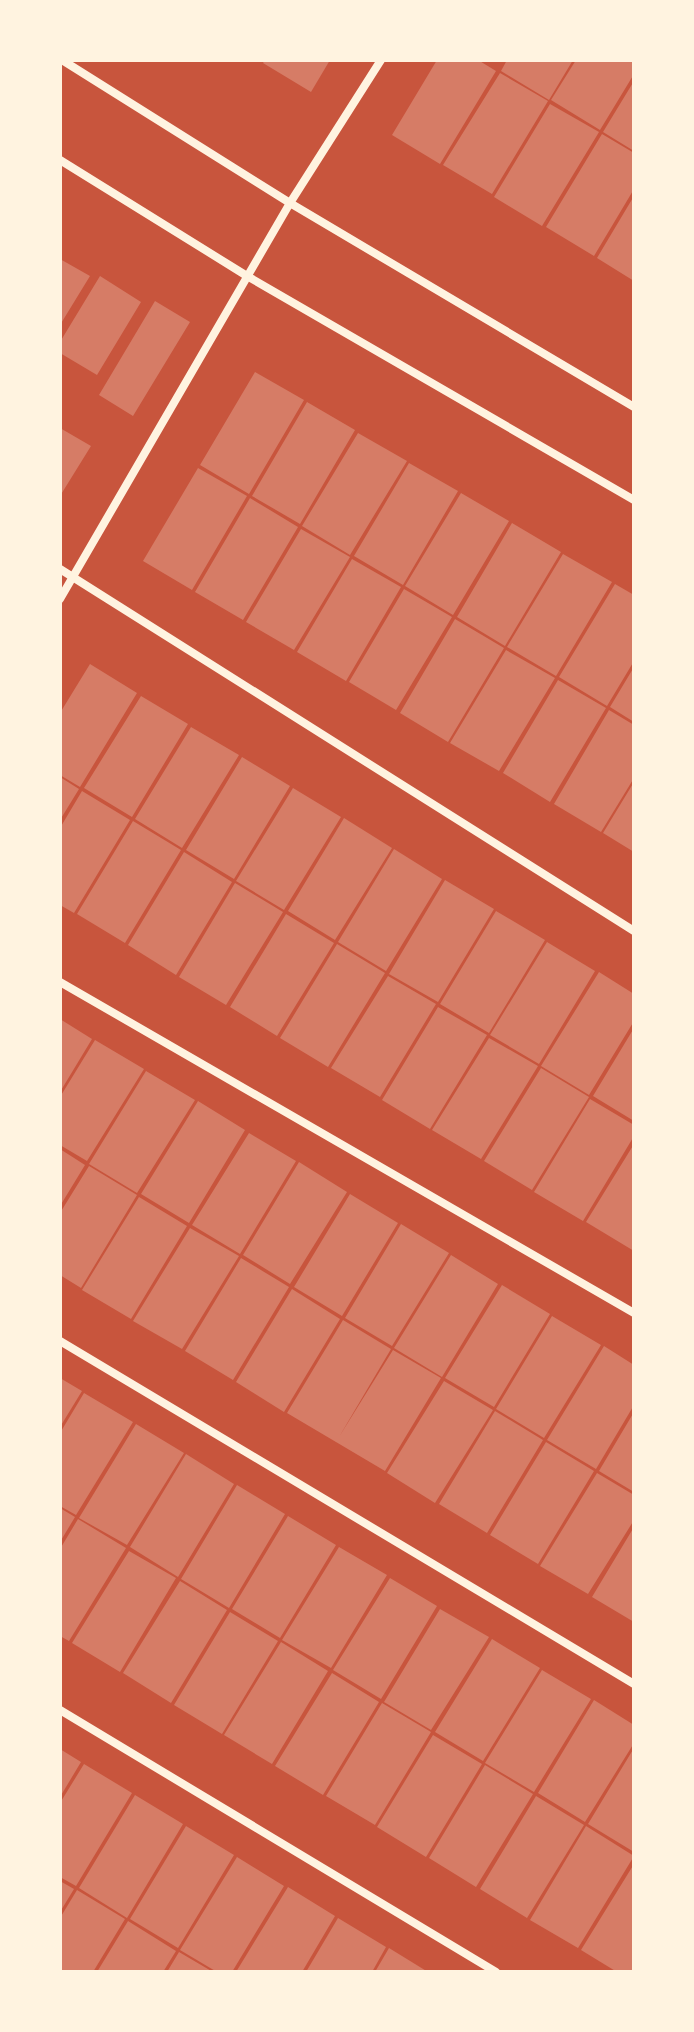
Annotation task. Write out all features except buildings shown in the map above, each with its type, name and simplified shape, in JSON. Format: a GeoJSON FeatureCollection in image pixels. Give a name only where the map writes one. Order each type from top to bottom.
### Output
{"type":"FeatureCollection","features":[{"type":"Feature","properties":{"kind":"street"},"geometry":{"type":"LineString","coordinates":[[62,60],[290,203],[634,407]]}},
{"type":"Feature","properties":{"kind":"street"},"geometry":{"type":"LineString","coordinates":[[60,599],[290,203],[381,60]]}},
{"type":"Feature","properties":{"kind":"street"},"geometry":{"type":"LineString","coordinates":[[60,160],[247,276],[634,500]]}},
{"type":"Feature","properties":{"kind":"street"},"geometry":{"type":"LineString","coordinates":[[60,569],[634,931]]}},
{"type":"Feature","properties":{"kind":"street"},"geometry":{"type":"LineString","coordinates":[[60,982],[634,1313]]}},
{"type":"Feature","properties":{"kind":"street"},"geometry":{"type":"LineString","coordinates":[[60,1341],[634,1684]]}},
{"type":"Feature","properties":{"kind":"street"},"geometry":{"type":"LineString","coordinates":[[60,1710],[496,1972]]}}]}
